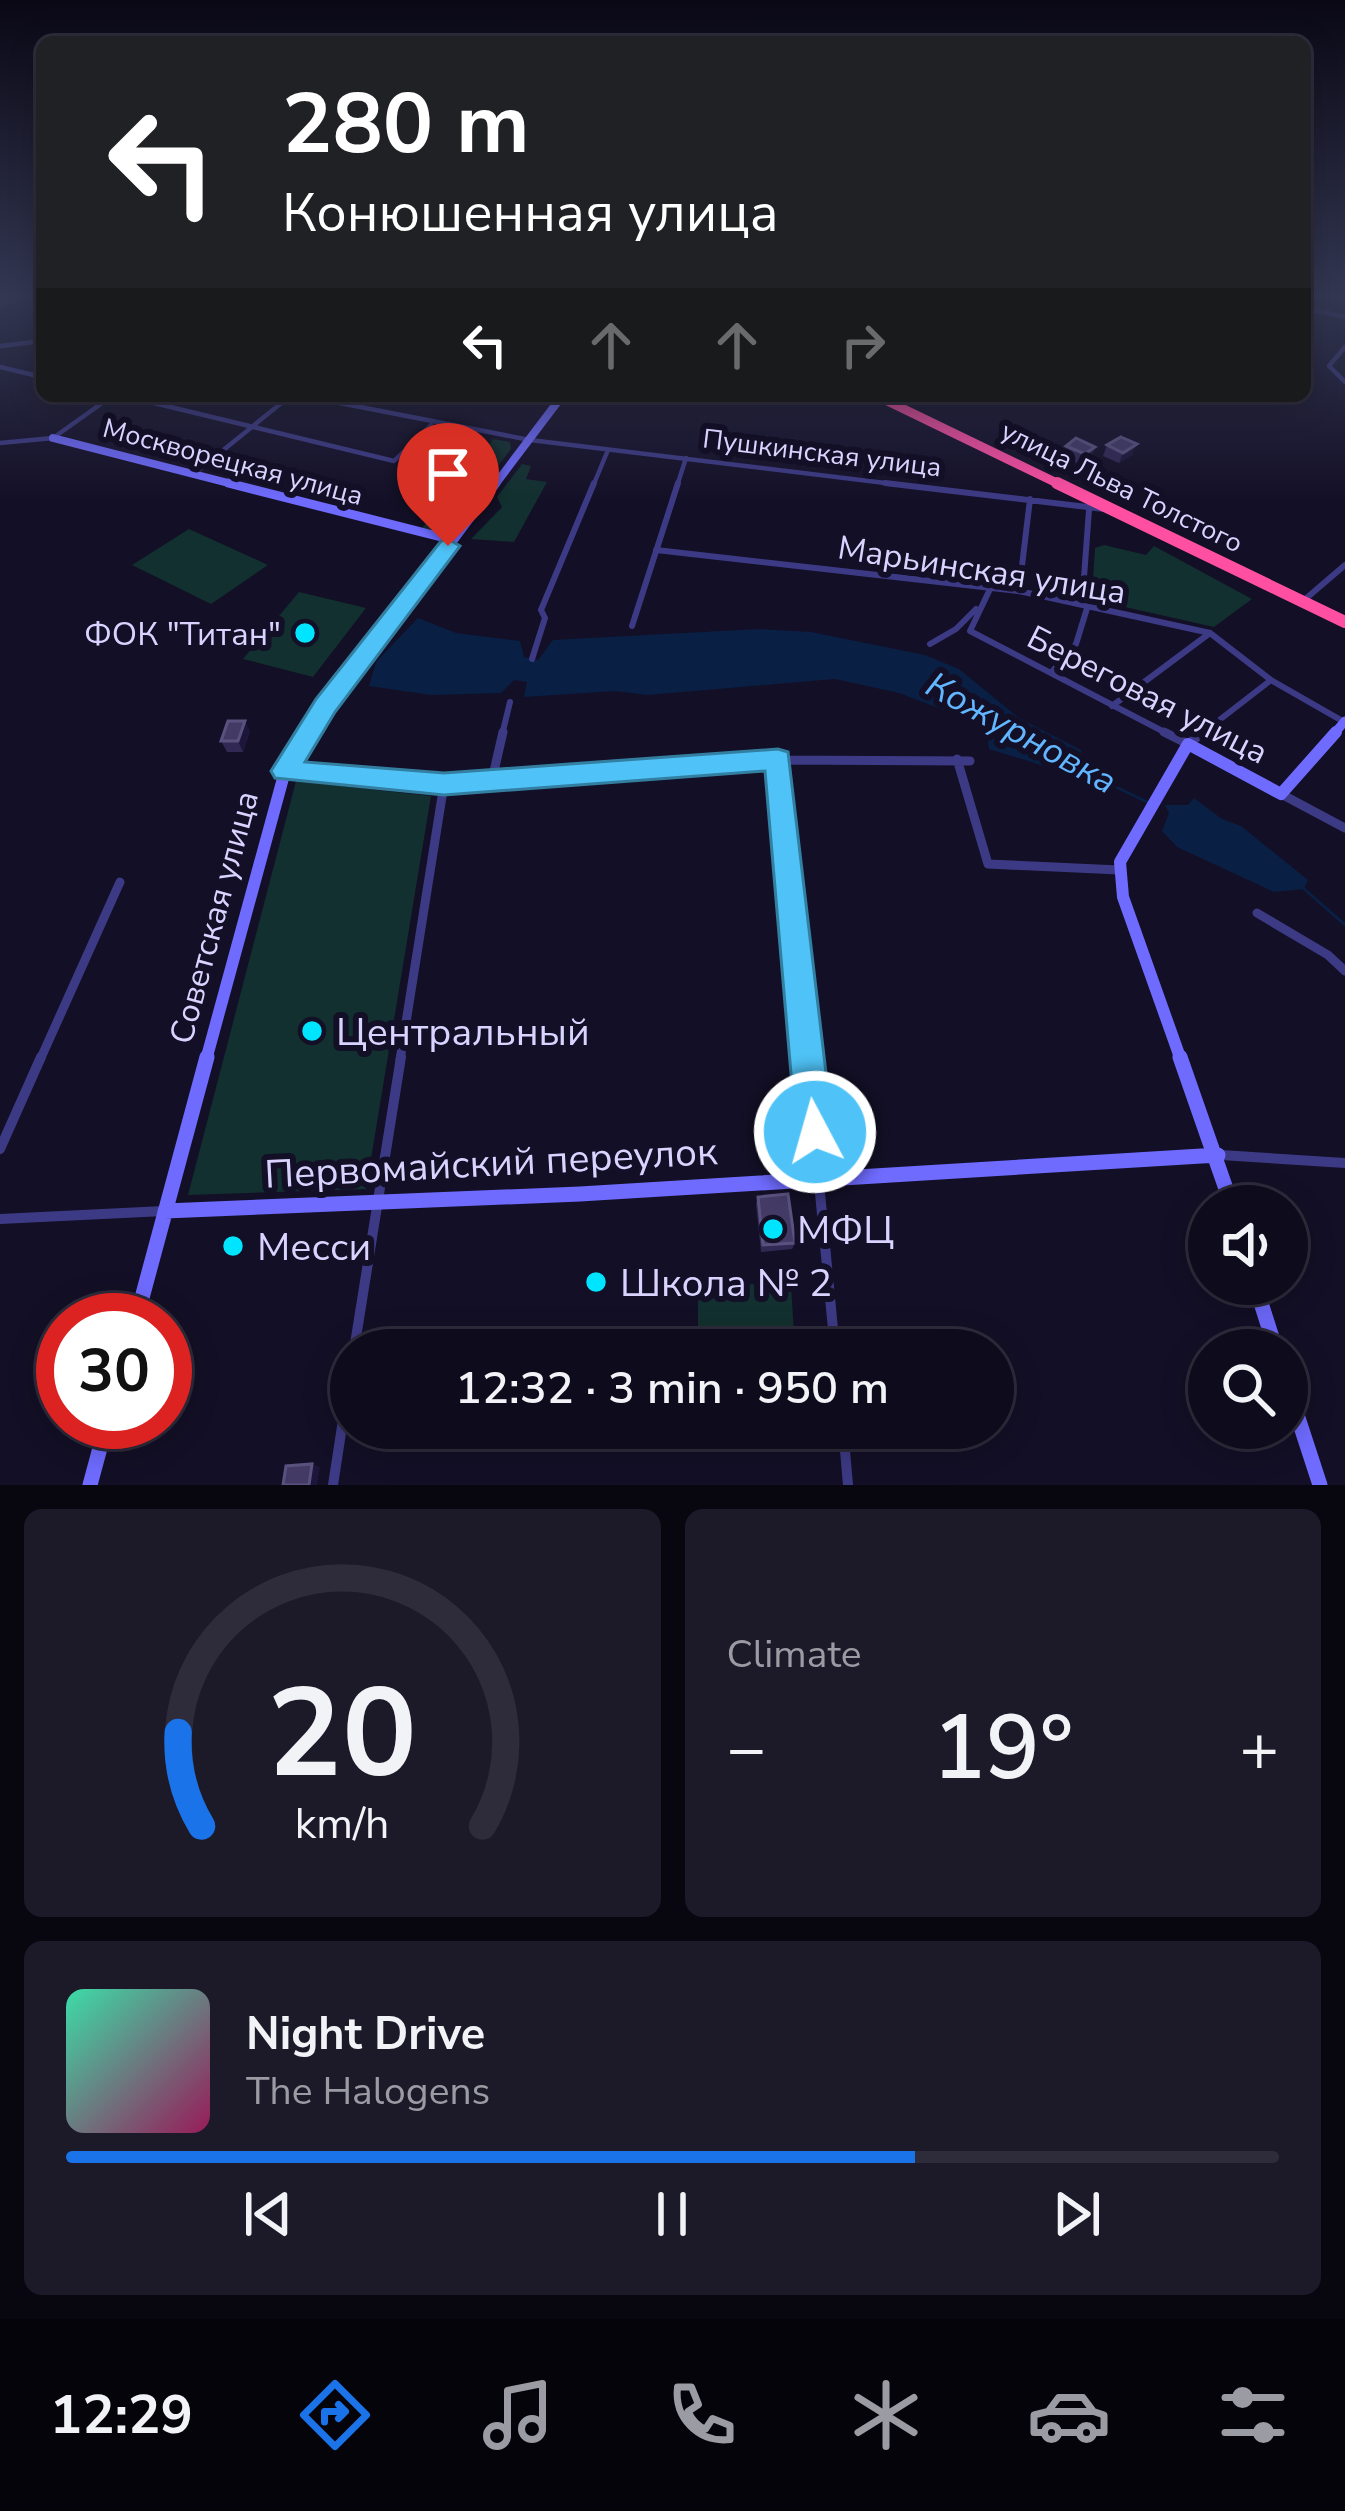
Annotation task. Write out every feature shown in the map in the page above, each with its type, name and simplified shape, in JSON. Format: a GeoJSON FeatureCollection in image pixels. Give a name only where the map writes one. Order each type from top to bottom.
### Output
{"type":"FeatureCollection","features":[{"type":"Feature","properties":{"kind":"highway","name":"улица Льва Толстого"},"geometry":{"type":"LineString","coordinates":[[890,402],[1345,622]]}},
{"type":"Feature","properties":{"kind":"street"},"geometry":{"type":"LineString","coordinates":[[0,367],[36,376]]}},
{"type":"Feature","properties":{"kind":"street"},"geometry":{"type":"LineString","coordinates":[[53,438],[104,402]]}},
{"type":"Feature","properties":{"kind":"street"},"geometry":{"type":"LineString","coordinates":[[150,402],[394,460],[432,424]]}},
{"type":"Feature","properties":{"kind":"street"},"geometry":{"type":"LineString","coordinates":[[195,473],[283,402]]}},
{"type":"Feature","properties":{"kind":"street","name":"Пушкинская улица"},"geometry":{"type":"LineString","coordinates":[[331,402],[530,440],[1089,509],[1108,506]]}},
{"type":"Feature","properties":{"kind":"street","name":"Советская улица"},"geometry":{"type":"LineString","coordinates":[[143,1293],[285,771],[326,706],[558,402]]}},
{"type":"Feature","properties":{"kind":"street","name":"Москворецкая улица"},"geometry":{"type":"LineString","coordinates":[[0,443],[53,438],[453,540]]}},
{"type":"Feature","properties":{"kind":"street"},"geometry":{"type":"LineString","coordinates":[[532,659],[545,618],[541,610],[608,450]]}},
{"type":"Feature","properties":{"kind":"street"},"geometry":{"type":"LineString","coordinates":[[632,626],[686,458]]}},
{"type":"Feature","properties":{"kind":"street"},"geometry":{"type":"LineString","coordinates":[[1018,592],[1030,499]]}},
{"type":"Feature","properties":{"kind":"street"},"geometry":{"type":"LineString","coordinates":[[1051,673],[1076,644],[1085,605],[1089,509]]}},
{"type":"Feature","properties":{"kind":"street","name":"Марьинская улица"},"geometry":{"type":"LineString","coordinates":[[656,550],[991,587],[1210,633],[1271,680],[1345,722]]}},
{"type":"Feature","properties":{"kind":"street"},"geometry":{"type":"LineString","coordinates":[[1304,601],[1345,566]]}},
{"type":"Feature","properties":{"kind":"street"},"geometry":{"type":"LineString","coordinates":[[930,644],[956,629],[991,587]]}},
{"type":"Feature","properties":{"kind":"street","name":"Береговая улица"},"geometry":{"type":"LineString","coordinates":[[980,605],[970,631],[1345,828]]}},
{"type":"Feature","properties":{"kind":"street"},"geometry":{"type":"LineString","coordinates":[[1112,706],[1210,633]]}},
{"type":"Feature","properties":{"kind":"street"},"geometry":{"type":"LineString","coordinates":[[1226,1185],[1124,897],[1119,870],[1125,851],[1188,745],[1271,680]]}},
{"type":"Feature","properties":{"kind":"street"},"geometry":{"type":"LineString","coordinates":[[492,780],[510,702]]}},
{"type":"Feature","properties":{"kind":"street"},"geometry":{"type":"LineString","coordinates":[[1281,794],[1345,722]]}},
{"type":"Feature","properties":{"kind":"street"},"geometry":{"type":"LineString","coordinates":[[956,759],[988,864],[1119,870]]}},
{"type":"Feature","properties":{"kind":"street"},"geometry":{"type":"LineString","coordinates":[[285,771],[444,784],[778,760],[970,761]]}},
{"type":"Feature","properties":{"kind":"street"},"geometry":{"type":"LineString","coordinates":[[778,760],[834,1329]]}},
{"type":"Feature","properties":{"kind":"street"},"geometry":{"type":"LineString","coordinates":[[357,1329],[444,784]]}},
{"type":"Feature","properties":{"kind":"street"},"geometry":{"type":"LineString","coordinates":[[0,1150],[120,882]]}},
{"type":"Feature","properties":{"kind":"street"},"geometry":{"type":"LineString","coordinates":[[1258,913],[1328,955],[1345,971]]}},
{"type":"Feature","properties":{"kind":"street","name":"Первомайский переулок"},"geometry":{"type":"LineString","coordinates":[[0,1219],[1218,1155],[1345,1163]]}},
{"type":"Feature","properties":{"kind":"street"},"geometry":{"type":"LineString","coordinates":[[1308,1448],[1320,1485]]}},
{"type":"Feature","properties":{"kind":"street"},"geometry":{"type":"LineString","coordinates":[[89,1485],[99,1449]]}},
{"type":"Feature","properties":{"kind":"street"},"geometry":{"type":"LineString","coordinates":[[333,1485],[339,1449]]}},
{"type":"Feature","properties":{"kind":"street"},"geometry":{"type":"LineString","coordinates":[[845,1449],[848,1485]]}},
{"type":"Feature","properties":{"kind":"green space"},"geometry":{"type":"Polygon","coordinates":[[[451,432],[464,439],[476,438],[448,478],[464,480],[493,439],[510,442],[511,449],[447,532],[422,528],[456,487],[442,484],[431,497],[417,499],[411,481],[445,449],[456,446],[451,432]]]}},
{"type":"Feature","properties":{"kind":"green space"},"geometry":{"type":"Polygon","coordinates":[[[522,464],[531,466],[526,479],[547,482],[514,542],[471,539],[502,507],[497,497],[522,464]]]}},
{"type":"Feature","properties":{"kind":"green space"},"geometry":{"type":"Polygon","coordinates":[[[189,529],[268,565],[211,604],[132,565],[189,529]]]}},
{"type":"Feature","properties":{"kind":"green space"},"geometry":{"type":"Polygon","coordinates":[[[1104,545],[1146,555],[1154,546],[1252,599],[1214,627],[1098,601],[1092,596],[1095,548],[1104,545]]]}},
{"type":"Feature","properties":{"kind":"green space","name":"ФОК \"Титан\""},"geometry":{"type":"Polygon","coordinates":[[[299,592],[366,608],[313,677],[243,659],[299,592]]]}},
{"type":"Feature","properties":{"kind":"green space","name":"Центральный"},"geometry":{"type":"Polygon","coordinates":[[[296,781],[431,796],[366,1189],[188,1195],[296,781]]]}},
{"type":"Feature","properties":{"kind":"green space"},"geometry":{"type":"Polygon","coordinates":[[[698,1283],[791,1285],[794,1329],[698,1329],[698,1283]]]}},
{"type":"Feature","properties":{"kind":"water"},"geometry":{"type":"Polygon","coordinates":[[[418,618],[456,633],[520,641],[524,657],[538,660],[553,640],[759,629],[811,632],[925,655],[959,669],[1019,718],[1081,750],[1085,766],[1122,790],[989,749],[986,726],[899,693],[835,679],[648,695],[615,691],[524,697],[527,682],[514,680],[501,693],[431,695],[369,686],[376,662],[418,618]]]}},
{"type":"Feature","properties":{"kind":"water"},"geometry":{"type":"Polygon","coordinates":[[[1194,798],[1222,819],[1241,826],[1308,880],[1304,889],[1274,892],[1177,847],[1162,831],[1169,813],[1165,805],[1188,805],[1194,798]]]}},
{"type":"Feature","properties":{"kind":"building"},"geometry":{"type":"Polygon","coordinates":[[[1121,437],[1137,444],[1123,453],[1107,445],[1121,437]]]}},
{"type":"Feature","properties":{"kind":"building"},"geometry":{"type":"Polygon","coordinates":[[[1076,438],[1095,447],[1085,454],[1066,446],[1076,438]]]}},
{"type":"Feature","properties":{"kind":"building"},"geometry":{"type":"Polygon","coordinates":[[[228,721],[245,721],[238,741],[221,741],[228,721]]]}},
{"type":"Feature","properties":{"kind":"building","name":"МФЦ"},"geometry":{"type":"Polygon","coordinates":[[[788,1194],[795,1243],[763,1245],[758,1197],[788,1194]]]}},
{"type":"Feature","properties":{"kind":"building"},"geometry":{"type":"Polygon","coordinates":[[[312,1464],[309,1485],[283,1485],[286,1466],[312,1464]]]}},
{"type":"Feature","properties":{"kind":"waterway","name":"Кожурновка"},"geometry":{"type":"LineString","coordinates":[[1118,788],[1147,802]]}},
{"type":"Feature","properties":{"kind":"waterway","name":"Кожурновка"},"geometry":{"type":"LineString","coordinates":[[1302,887],[1345,925]]}},
{"type":"Feature","properties":{"kind":"place","name":"ФОК \"Титан\""},"geometry":{"type":"Point","coordinates":[305,633]}},
{"type":"Feature","properties":{"kind":"place","name":"Центральный"},"geometry":{"type":"Point","coordinates":[312,1031]}},
{"type":"Feature","properties":{"kind":"place","name":"МФЦ"},"geometry":{"type":"Point","coordinates":[773,1229]}},
{"type":"Feature","properties":{"kind":"place","name":"Месси"},"geometry":{"type":"Point","coordinates":[233,1246]}},
{"type":"Feature","properties":{"kind":"place","name":"Школа № 2"},"geometry":{"type":"Point","coordinates":[596,1282]}},
{"type":"Feature","properties":{"kind":"route"},"geometry":{"type":"LineString","coordinates":[[448,546],[303,737],[285,771],[444,784],[778,760],[815,1132]]}}]}
